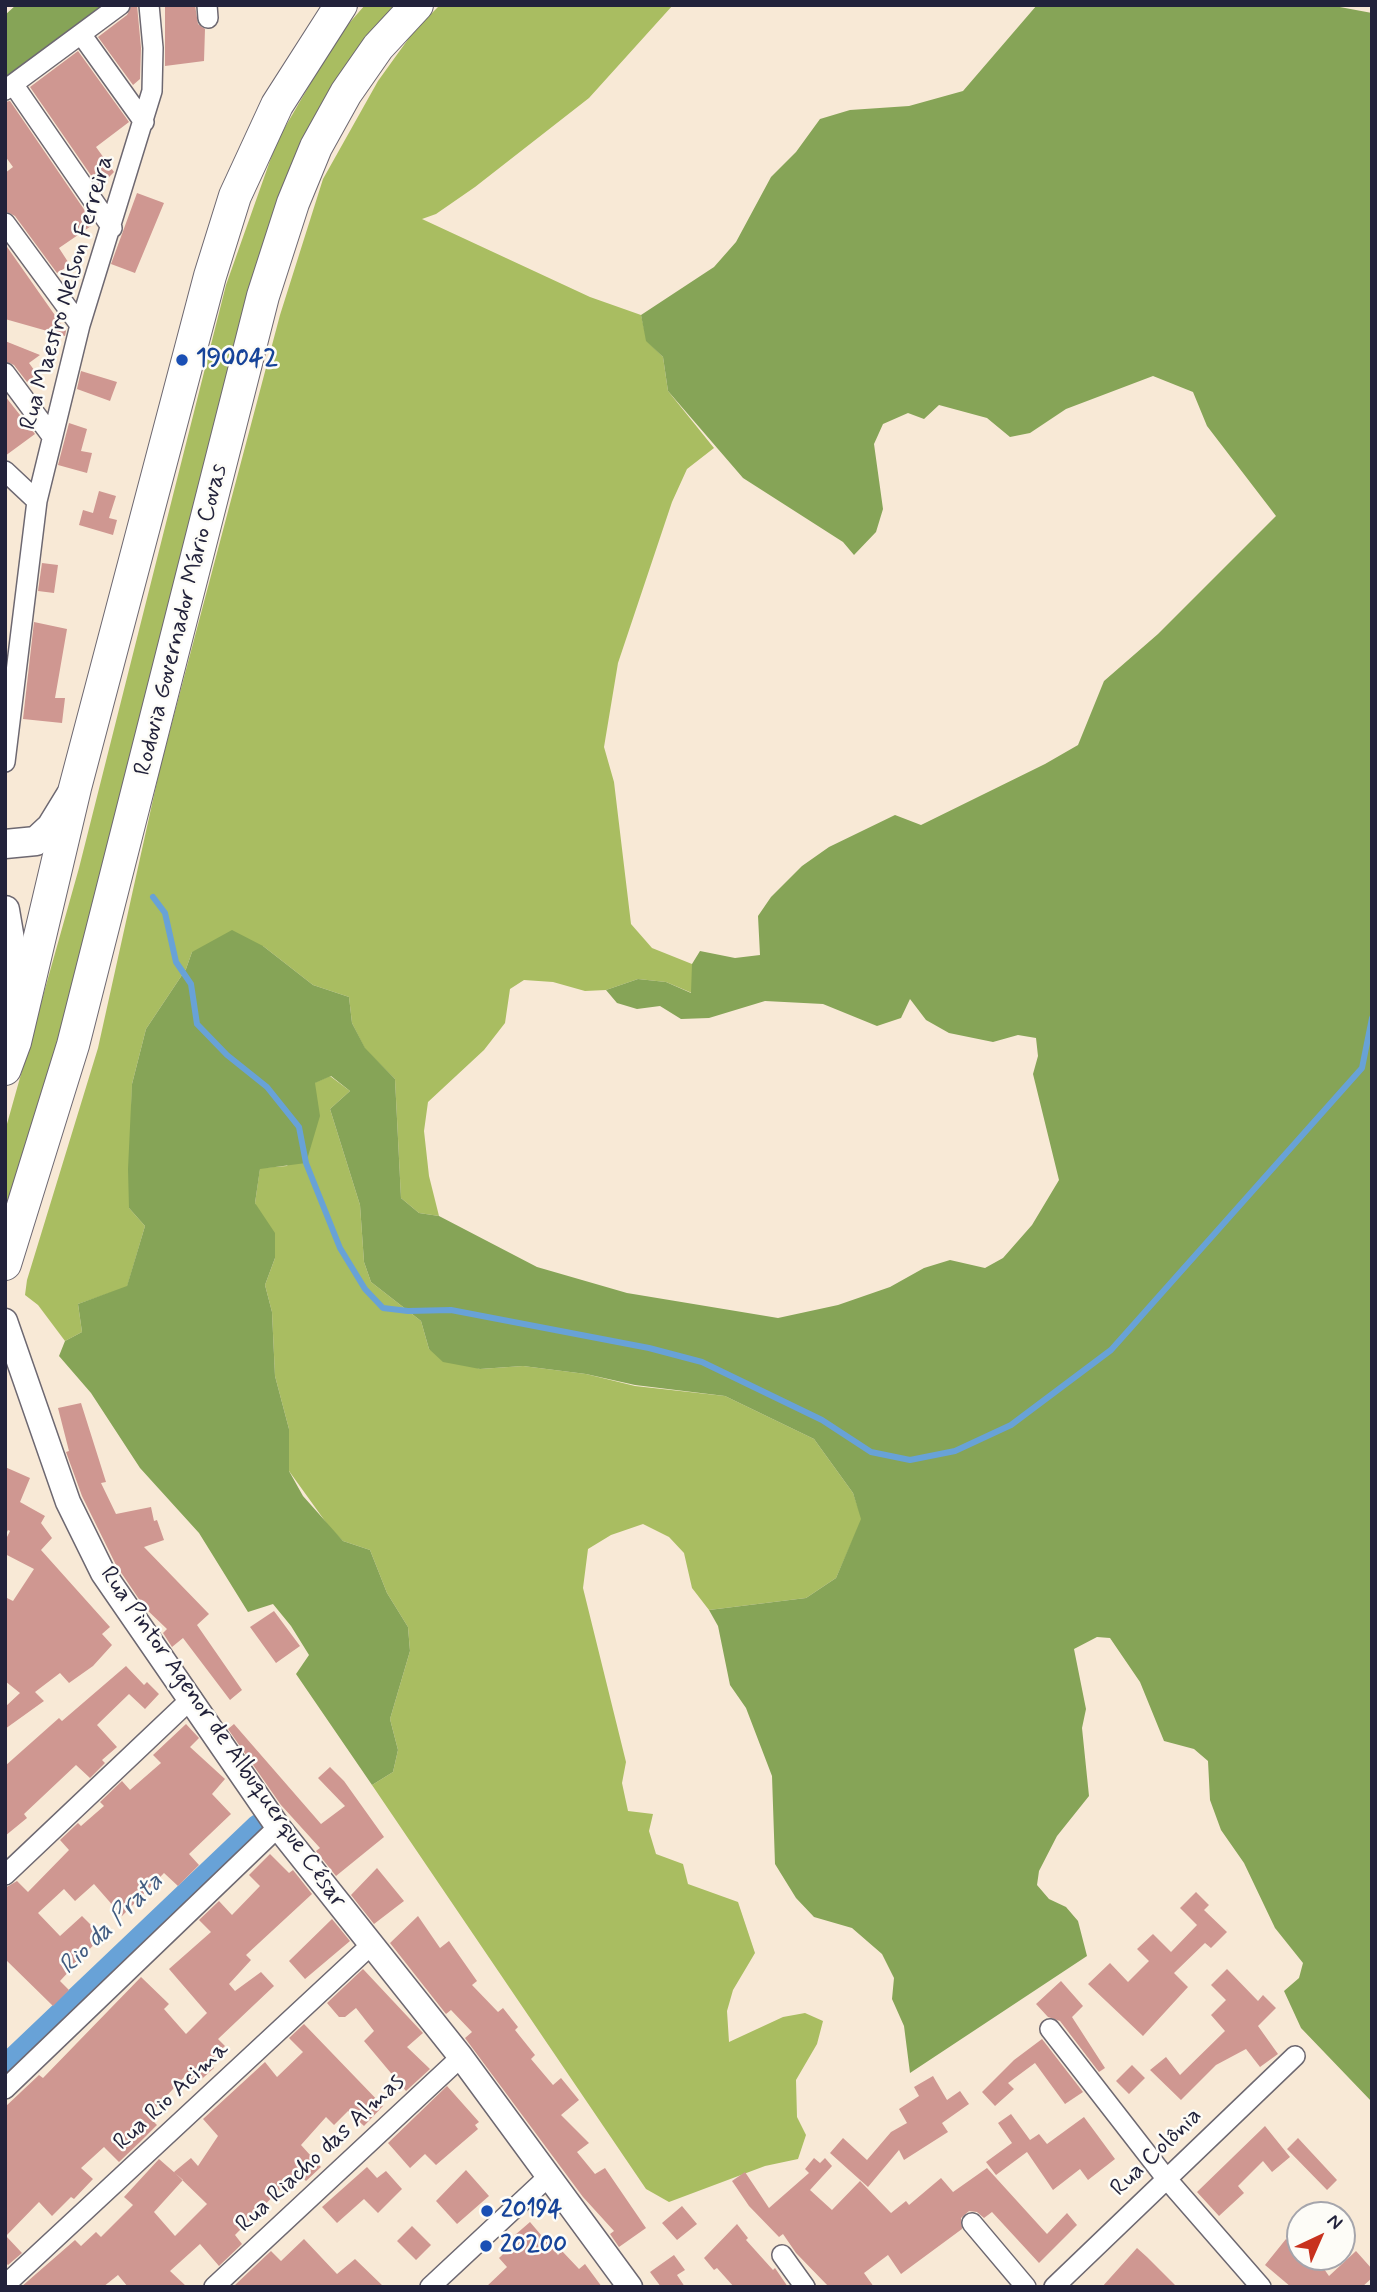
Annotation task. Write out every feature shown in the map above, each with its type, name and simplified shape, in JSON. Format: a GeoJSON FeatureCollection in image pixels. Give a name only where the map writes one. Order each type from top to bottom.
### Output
{"type":"FeatureCollection","features":[{"type":"Feature","properties":{"kind":"highway"},"geometry":{"type":"LineString","coordinates":[[10,1056],[75,788],[210,276],[234,196],[277,105],[341,5]]}},
{"type":"Feature","properties":{"kind":"highway","name":"Rodovia Governador Mário Covas"},"geometry":{"type":"LineString","coordinates":[[5,1264],[73,1045],[263,296],[316,147],[346,93],[378,47],[417,5]]}},
{"type":"Feature","properties":{"kind":"main road"},"geometry":{"type":"LineString","coordinates":[[5,844],[36,841],[51,827],[75,788]]}},
{"type":"Feature","properties":{"kind":"main road"},"geometry":{"type":"LineString","coordinates":[[5,910],[15,963],[10,1056]]}},
{"type":"Feature","properties":{"kind":"street"},"geometry":{"type":"LineString","coordinates":[[112,228],[9,87],[120,5]]}},
{"type":"Feature","properties":{"kind":"street","name":"Rua Maestro Nelson Ferreira"},"geometry":{"type":"LineString","coordinates":[[5,762],[37,501],[80,325],[144,122],[153,76],[149,5]]}},
{"type":"Feature","properties":{"kind":"street"},"geometry":{"type":"LineString","coordinates":[[80,34],[144,122]]}},
{"type":"Feature","properties":{"kind":"street"},"geometry":{"type":"LineString","coordinates":[[5,223],[80,325]]}},
{"type":"Feature","properties":{"kind":"street"},"geometry":{"type":"LineString","coordinates":[[5,373],[51,436]]}},
{"type":"Feature","properties":{"kind":"street"},"geometry":{"type":"LineString","coordinates":[[5,471],[37,501]]}},
{"type":"Feature","properties":{"kind":"street","name":"Rua Pintor Agenor de Albuquerque César"},"geometry":{"type":"LineString","coordinates":[[5,1321],[68,1502],[92,1553],[278,1827],[461,2057],[630,2287]]}},
{"type":"Feature","properties":{"kind":"street"},"geometry":{"type":"LineString","coordinates":[[5,1875],[192,1699]]}},
{"type":"Feature","properties":{"kind":"street"},"geometry":{"type":"LineString","coordinates":[[5,2089],[278,1827]]}},
{"type":"Feature","properties":{"kind":"street","name":"Rua Rio Acima"},"geometry":{"type":"LineString","coordinates":[[5,2285],[371,1945]]}},
{"type":"Feature","properties":{"kind":"street"},"geometry":{"type":"LineString","coordinates":[[1050,2029],[1165,2177],[1261,2287]]}},
{"type":"Feature","properties":{"kind":"street","name":"Rua Colônia"},"geometry":{"type":"LineString","coordinates":[[1054,2287],[1165,2177],[1295,2056]]}},
{"type":"Feature","properties":{"kind":"street","name":"Rua Riacho das Almas"},"geometry":{"type":"LineString","coordinates":[[214,2287],[461,2057]]}},
{"type":"Feature","properties":{"kind":"street"},"geometry":{"type":"LineString","coordinates":[[430,2287],[549,2176]]}},
{"type":"Feature","properties":{"kind":"street"},"geometry":{"type":"LineString","coordinates":[[972,2223],[1027,2287]]}},
{"type":"Feature","properties":{"kind":"street"},"geometry":{"type":"LineString","coordinates":[[782,2255],[805,2287]]}},
{"type":"Feature","properties":{"kind":"green space"},"geometry":{"type":"Polygon","coordinates":[[[16,5],[103,5],[5,84],[5,15],[16,5]]]}},
{"type":"Feature","properties":{"kind":"green space"},"geometry":{"type":"Polygon","coordinates":[[[365,5],[408,5],[336,98],[5,1252],[5,1131],[79,868],[226,285],[277,141],[338,36],[365,5]]]}},
{"type":"Feature","properties":{"kind":"green space"},"geometry":{"type":"Polygon","coordinates":[[[440,5],[673,5],[589,98],[475,187],[436,214],[422,219],[590,297],[641,315],[647,341],[663,357],[668,391],[714,448],[687,469],[672,502],[618,663],[604,747],[614,782],[631,924],[652,948],[692,964],[692,993],[666,982],[638,979],[606,990],[585,991],[553,982],[524,980],[510,989],[505,1023],[484,1050],[428,1102],[424,1131],[429,1176],[439,1216],[419,1213],[401,1198],[395,1079],[365,1049],[352,1023],[349,997],[313,985],[263,946],[192,952],[186,969],[146,1029],[132,1084],[129,1208],[145,1226],[127,1287],[78,1304],[82,1332],[65,1341],[38,1305],[25,1295],[27,1280],[98,1048],[160,768],[280,315],[323,179],[378,81],[414,31],[440,5]]]}},
{"type":"Feature","properties":{"kind":"green space"},"geometry":{"type":"Polygon","coordinates":[[[1037,5],[1329,5],[1372,13],[1372,2102],[1301,2028],[1284,1991],[1299,1978],[1303,1963],[1275,1928],[1244,1863],[1221,1830],[1210,1800],[1208,1761],[1194,1749],[1164,1741],[1140,1682],[1110,1638],[1097,1637],[1074,1649],[1086,1709],[1082,1728],[1089,1796],[1057,1836],[1039,1871],[1037,1885],[1049,1899],[1066,1907],[1078,1921],[1087,1956],[910,2073],[904,2026],[892,1999],[894,1978],[882,1954],[852,1928],[814,1917],[796,1898],[775,1864],[772,1776],[746,1708],[730,1685],[718,1626],[709,1610],[806,1598],[836,1578],[861,1519],[853,1493],[814,1439],[725,1396],[635,1385],[586,1374],[523,1366],[480,1369],[443,1362],[429,1349],[421,1321],[371,1282],[364,1262],[360,1205],[330,1109],[350,1091],[331,1076],[315,1083],[320,1116],[306,1163],[260,1169],[255,1203],[275,1233],[275,1258],[265,1285],[272,1312],[275,1376],[289,1429],[289,1471],[303,1496],[343,1541],[370,1550],[387,1593],[408,1627],[410,1651],[390,1719],[398,1750],[393,1772],[372,1785],[296,1674],[309,1655],[291,1626],[273,1604],[248,1612],[199,1533],[140,1468],[91,1393],[59,1356],[65,1341],[82,1332],[78,1304],[127,1286],[145,1226],[129,1208],[128,1169],[132,1084],[146,1029],[186,969],[192,952],[232,930],[263,946],[313,985],[349,997],[352,1023],[365,1048],[395,1079],[401,1198],[419,1213],[439,1216],[537,1267],[627,1293],[778,1318],[838,1305],[890,1287],[924,1268],[950,1260],[985,1268],[1003,1258],[1032,1225],[1059,1180],[1033,1074],[1038,1056],[1036,1038],[1018,1035],[993,1042],[949,1033],[926,1020],[910,999],[901,1018],[877,1026],[823,1004],[765,1001],[709,1018],[681,1019],[660,1006],[637,1009],[617,1003],[606,990],[638,979],[666,982],[691,993],[692,964],[700,951],[735,958],[760,955],[758,916],[771,897],[802,866],[829,847],[895,815],[921,825],[1078,745],[1104,681],[1158,634],[1276,516],[1207,426],[1193,392],[1153,376],[1066,409],[1030,433],[1010,437],[987,418],[939,405],[924,419],[908,413],[883,424],[874,444],[883,509],[876,532],[854,555],[843,542],[743,478],[668,391],[663,357],[646,341],[641,315],[714,267],[736,242],[771,177],[796,152],[820,119],[850,110],[909,106],[963,91],[1037,5]]]}},
{"type":"Feature","properties":{"kind":"green space"},"geometry":{"type":"Polygon","coordinates":[[[330,1076],[350,1091],[330,1109],[360,1205],[364,1262],[371,1282],[421,1321],[429,1349],[480,1369],[523,1366],[586,1374],[635,1386],[725,1396],[814,1439],[853,1493],[862,1519],[836,1578],[806,1598],[709,1610],[692,1588],[684,1553],[669,1537],[643,1524],[611,1535],[588,1549],[583,1588],[626,1762],[622,1783],[628,1811],[653,1814],[649,1831],[656,1854],[683,1864],[688,1884],[738,1902],[755,1953],[733,1990],[727,2011],[729,2042],[783,2017],[805,2013],[823,2021],[817,2044],[796,2080],[797,2117],[806,2135],[798,2159],[765,2166],[669,2202],[646,2189],[372,1785],[393,1772],[398,1750],[390,1719],[410,1651],[408,1627],[387,1593],[370,1550],[343,1541],[330,1528],[289,1471],[289,1429],[275,1376],[272,1312],[265,1285],[275,1258],[255,1203],[260,1168],[287,1166],[319,1116],[314,1083],[330,1076]]]}},
{"type":"Feature","properties":{"kind":"building"},"geometry":{"type":"Polygon","coordinates":[[[132,5],[137,5],[141,48],[140,79],[133,85],[98,37],[127,15],[132,5]]]}},
{"type":"Feature","properties":{"kind":"building"},"geometry":{"type":"Polygon","coordinates":[[[165,5],[195,5],[198,24],[205,29],[204,61],[165,66],[165,5]]]}},
{"type":"Feature","properties":{"kind":"building"},"geometry":{"type":"Polygon","coordinates":[[[78,51],[129,122],[96,147],[114,172],[99,187],[30,87],[78,51]]]}},
{"type":"Feature","properties":{"kind":"building"},"geometry":{"type":"Polygon","coordinates":[[[10,101],[94,224],[59,248],[70,265],[57,273],[15,216],[5,211],[5,173],[13,167],[5,156],[5,102],[10,101]]]}},
{"type":"Feature","properties":{"kind":"building"},"geometry":{"type":"Polygon","coordinates":[[[137,193],[164,203],[135,273],[111,264],[137,193]]]}},
{"type":"Feature","properties":{"kind":"building"},"geometry":{"type":"Polygon","coordinates":[[[5,244],[66,331],[65,336],[5,319],[5,244]]]}},
{"type":"Feature","properties":{"kind":"building"},"geometry":{"type":"Polygon","coordinates":[[[5,341],[40,355],[29,363],[37,374],[27,382],[14,365],[5,361],[5,341]]]}},
{"type":"Feature","properties":{"kind":"building"},"geometry":{"type":"Polygon","coordinates":[[[81,371],[117,382],[110,401],[77,389],[81,371]]]}},
{"type":"Feature","properties":{"kind":"building"},"geometry":{"type":"Polygon","coordinates":[[[5,396],[35,434],[5,456],[5,396]]]}},
{"type":"Feature","properties":{"kind":"building"},"geometry":{"type":"Polygon","coordinates":[[[69,423],[87,429],[81,451],[92,453],[87,473],[58,465],[69,423]]]}},
{"type":"Feature","properties":{"kind":"building"},"geometry":{"type":"Polygon","coordinates":[[[99,491],[116,496],[109,518],[117,520],[113,535],[79,525],[83,510],[93,513],[99,491]]]}},
{"type":"Feature","properties":{"kind":"building"},"geometry":{"type":"Polygon","coordinates":[[[42,563],[58,565],[54,593],[38,591],[42,563]]]}},
{"type":"Feature","properties":{"kind":"building"},"geometry":{"type":"Polygon","coordinates":[[[34,622],[67,629],[55,698],[65,698],[62,723],[23,719],[34,622]]]}},
{"type":"Feature","properties":{"kind":"building"},"geometry":{"type":"Polygon","coordinates":[[[81,1403],[106,1482],[101,1483],[116,1514],[151,1507],[154,1521],[157,1520],[164,1540],[144,1547],[209,1614],[197,1625],[242,1690],[230,1700],[183,1638],[172,1647],[163,1633],[167,1629],[145,1608],[116,1565],[82,1496],[66,1452],[69,1451],[58,1408],[81,1403]]]}},
{"type":"Feature","properties":{"kind":"building"},"geometry":{"type":"Polygon","coordinates":[[[5,1467],[30,1478],[20,1502],[45,1516],[41,1523],[52,1538],[41,1550],[110,1627],[102,1634],[112,1645],[93,1666],[69,1683],[60,1673],[35,1692],[44,1701],[5,1729],[5,1707],[20,1693],[5,1681],[5,1597],[13,1601],[34,1569],[5,1554],[5,1541],[10,1531],[8,1530],[5,1536],[5,1467]]]}},
{"type":"Feature","properties":{"kind":"building"},"geometry":{"type":"Polygon","coordinates":[[[274,1611],[300,1646],[276,1663],[250,1627],[274,1611]]]}},
{"type":"Feature","properties":{"kind":"building"},"geometry":{"type":"Polygon","coordinates":[[[126,1666],[144,1685],[147,1682],[159,1694],[145,1709],[129,1694],[97,1725],[117,1747],[102,1760],[105,1763],[90,1778],[76,1765],[24,1814],[27,1818],[5,1836],[5,1766],[59,1718],[62,1721],[126,1666]]]}},
{"type":"Feature","properties":{"kind":"building"},"geometry":{"type":"Polygon","coordinates":[[[186,1724],[199,1738],[190,1747],[225,1779],[212,1794],[231,1814],[189,1854],[199,1865],[178,1886],[164,1873],[122,1916],[94,1884],[75,1901],[64,1889],[38,1913],[60,1936],[82,1916],[99,1933],[99,1939],[60,1981],[69,1990],[53,2006],[5,1959],[5,1888],[17,1881],[28,1892],[69,1850],[60,1840],[78,1823],[81,1826],[104,1806],[100,1802],[122,1781],[130,1790],[161,1763],[153,1755],[186,1724]]]}},
{"type":"Feature","properties":{"kind":"building"},"geometry":{"type":"Polygon","coordinates":[[[234,1724],[321,1824],[345,1806],[318,1778],[330,1767],[344,1781],[384,1837],[336,1876],[316,1851],[320,1848],[281,1805],[228,1729],[234,1724]]]}},
{"type":"Feature","properties":{"kind":"building"},"geometry":{"type":"Polygon","coordinates":[[[270,1854],[289,1873],[293,1870],[312,1894],[246,1955],[251,1960],[229,1984],[235,1991],[261,1972],[274,1986],[218,2039],[225,2046],[208,2062],[214,2068],[194,2086],[185,2076],[148,2116],[157,2125],[119,2162],[104,2147],[81,2168],[93,2179],[74,2199],[71,2197],[52,2216],[39,2202],[6,2236],[22,2253],[8,2265],[5,2262],[5,2107],[39,2075],[43,2078],[141,1977],[169,2004],[164,2009],[186,2034],[207,2013],[169,1969],[211,1932],[199,1920],[219,1901],[232,1915],[260,1886],[249,1875],[270,1854]]]}},
{"type":"Feature","properties":{"kind":"building"},"geometry":{"type":"Polygon","coordinates":[[[377,1868],[404,1901],[374,1924],[351,1895],[377,1868]]]}},
{"type":"Feature","properties":{"kind":"building"},"geometry":{"type":"Polygon","coordinates":[[[1196,1892],[1209,1905],[1204,1910],[1227,1932],[1211,1948],[1205,1943],[1174,1973],[1188,1987],[1143,2036],[1088,1984],[1110,1963],[1128,1982],[1149,1961],[1137,1949],[1153,1934],[1171,1952],[1197,1925],[1180,1908],[1196,1892]]]}},
{"type":"Feature","properties":{"kind":"building"},"geometry":{"type":"Polygon","coordinates":[[[418,1916],[440,1948],[449,1941],[477,1981],[472,1985],[498,2012],[503,2008],[518,2027],[515,2030],[535,2055],[531,2059],[553,2085],[561,2078],[579,2100],[561,2115],[589,2143],[577,2152],[595,2174],[605,2168],[646,2228],[619,2247],[610,2234],[614,2231],[583,2197],[465,2038],[472,2032],[451,2010],[446,2014],[390,1943],[418,1916]]]}},
{"type":"Feature","properties":{"kind":"building"},"geometry":{"type":"Polygon","coordinates":[[[332,1919],[350,1941],[305,1979],[289,1961],[332,1919]]]}},
{"type":"Feature","properties":{"kind":"building"},"geometry":{"type":"Polygon","coordinates":[[[363,1969],[423,2033],[407,2047],[430,2069],[406,2091],[364,2041],[374,2031],[356,2008],[345,2017],[339,2017],[327,2003],[363,1969]]]}},
{"type":"Feature","properties":{"kind":"building"},"geometry":{"type":"Polygon","coordinates":[[[1227,1969],[1258,2001],[1263,1995],[1276,2008],[1258,2026],[1278,2054],[1260,2067],[1246,2049],[1216,2065],[1181,2100],[1150,2070],[1166,2057],[1180,2075],[1225,2031],[1211,2015],[1226,2000],[1211,1985],[1227,1969]]]}},
{"type":"Feature","properties":{"kind":"building"},"geometry":{"type":"Polygon","coordinates":[[[1061,1981],[1083,2006],[1072,2017],[1105,2068],[1099,2072],[1060,2021],[1048,2017],[1036,2004],[1061,1981]]]}},
{"type":"Feature","properties":{"kind":"building"},"geometry":{"type":"Polygon","coordinates":[[[304,2024],[383,2106],[364,2126],[348,2111],[334,2125],[326,2117],[301,2145],[321,2167],[306,2181],[297,2172],[235,2235],[242,2244],[219,2266],[200,2244],[170,2271],[187,2287],[128,2287],[118,2275],[103,2287],[21,2287],[75,2240],[81,2246],[96,2232],[101,2237],[133,2205],[124,2197],[159,2159],[175,2173],[191,2158],[198,2166],[218,2136],[203,2119],[265,2062],[277,2077],[303,2052],[289,2038],[304,2024]],[[183,2180],[154,2212],[175,2236],[207,2204],[183,2180]]]}},
{"type":"Feature","properties":{"kind":"building"},"geometry":{"type":"Polygon","coordinates":[[[1042,2039],[1083,2092],[1065,2104],[1035,2063],[1008,2083],[1014,2089],[995,2106],[982,2092],[1014,2060],[1042,2039]]]}},
{"type":"Feature","properties":{"kind":"building"},"geometry":{"type":"Polygon","coordinates":[[[1132,2065],[1145,2078],[1129,2094],[1116,2081],[1132,2065]]]}},
{"type":"Feature","properties":{"kind":"building"},"geometry":{"type":"Polygon","coordinates":[[[933,2076],[947,2100],[960,2091],[969,2104],[942,2123],[948,2132],[904,2160],[899,2150],[868,2187],[830,2153],[843,2138],[867,2160],[891,2132],[907,2123],[899,2109],[919,2096],[914,2087],[933,2076]]]}},
{"type":"Feature","properties":{"kind":"building"},"geometry":{"type":"Polygon","coordinates":[[[447,2086],[479,2122],[475,2125],[478,2129],[436,2165],[425,2154],[410,2168],[388,2143],[447,2086]]]}},
{"type":"Feature","properties":{"kind":"building"},"geometry":{"type":"Polygon","coordinates":[[[1011,2114],[1030,2140],[1039,2134],[1047,2144],[1084,2117],[1115,2159],[1088,2180],[1080,2169],[1053,2190],[1027,2152],[996,2175],[986,2162],[1012,2143],[998,2123],[1011,2114]]]}},
{"type":"Feature","properties":{"kind":"building"},"geometry":{"type":"Polygon","coordinates":[[[1265,2126],[1290,2157],[1272,2172],[1263,2161],[1238,2186],[1244,2193],[1219,2216],[1197,2192],[1265,2126]]]}},
{"type":"Feature","properties":{"kind":"building"},"geometry":{"type":"Polygon","coordinates":[[[1298,2138],[1337,2180],[1327,2190],[1287,2149],[1298,2138]]]}},
{"type":"Feature","properties":{"kind":"building"},"geometry":{"type":"Polygon","coordinates":[[[814,2158],[820,2163],[825,2158],[832,2166],[810,2190],[832,2210],[860,2181],[891,2213],[906,2201],[909,2205],[941,2178],[953,2192],[987,2168],[1047,2234],[1067,2213],[1077,2225],[1039,2263],[992,2212],[984,2218],[977,2212],[969,2211],[961,2218],[962,2229],[901,2274],[888,2255],[864,2273],[874,2287],[829,2287],[796,2253],[783,2234],[779,2237],[749,2206],[732,2181],[745,2172],[769,2208],[809,2173],[805,2169],[814,2158]]]}},
{"type":"Feature","properties":{"kind":"building"},"geometry":{"type":"Polygon","coordinates":[[[367,2167],[377,2178],[386,2171],[402,2189],[378,2213],[364,2199],[337,2223],[322,2207],[367,2167]]]}},
{"type":"Feature","properties":{"kind":"building"},"geometry":{"type":"Polygon","coordinates":[[[466,2170],[489,2196],[457,2224],[436,2201],[466,2170]]]}},
{"type":"Feature","properties":{"kind":"building"},"geometry":{"type":"Polygon","coordinates":[[[682,2206],[697,2224],[677,2240],[662,2223],[682,2206]]]}},
{"type":"Feature","properties":{"kind":"building"},"geometry":{"type":"Polygon","coordinates":[[[530,2222],[558,2255],[562,2251],[579,2269],[585,2264],[602,2287],[486,2287],[507,2267],[499,2258],[519,2239],[515,2235],[530,2222]]]}},
{"type":"Feature","properties":{"kind":"building"},"geometry":{"type":"Polygon","coordinates":[[[737,2224],[748,2238],[746,2240],[773,2270],[775,2268],[788,2287],[734,2287],[704,2258],[737,2224]]]}},
{"type":"Feature","properties":{"kind":"building"},"geometry":{"type":"Polygon","coordinates":[[[412,2226],[431,2245],[416,2260],[397,2241],[412,2226]]]}},
{"type":"Feature","properties":{"kind":"building"},"geometry":{"type":"Polygon","coordinates":[[[304,2239],[337,2274],[355,2259],[384,2287],[235,2285],[271,2251],[281,2261],[304,2239]]]}},
{"type":"Feature","properties":{"kind":"building"},"geometry":{"type":"Polygon","coordinates":[[[1286,2239],[1286,2271],[1325,2271],[1329,2276],[1334,2271],[1356,2271],[1356,2251],[1372,2269],[1372,2278],[1362,2287],[1291,2287],[1265,2265],[1286,2239]]]}},
{"type":"Feature","properties":{"kind":"building"},"geometry":{"type":"Polygon","coordinates":[[[1137,2248],[1147,2257],[1177,2287],[1102,2287],[1137,2248]]]}},
{"type":"Feature","properties":{"kind":"building"},"geometry":{"type":"Polygon","coordinates":[[[674,2255],[685,2270],[677,2275],[685,2287],[661,2287],[650,2272],[674,2255]]]}},
{"type":"Feature","properties":{"kind":"waterway"},"geometry":{"type":"LineString","coordinates":[[153,897],[165,913],[176,962],[191,984],[197,1024],[227,1055],[267,1087],[299,1127],[306,1163],[340,1248],[365,1289],[383,1308],[408,1311],[451,1310],[649,1348],[702,1362],[822,1420],[871,1452],[910,1460],[955,1451],[1011,1425],[1111,1350],[1362,1068],[1372,1018]]}},
{"type":"Feature","properties":{"kind":"waterway","name":"Rio da Prata"},"geometry":{"type":"LineString","coordinates":[[5,2065],[257,1825]]}},
{"type":"Feature","properties":{"kind":"place","name":"190042"},"geometry":{"type":"Point","coordinates":[182,360]}},
{"type":"Feature","properties":{"kind":"place","name":"20194"},"geometry":{"type":"Point","coordinates":[487,2211]}},
{"type":"Feature","properties":{"kind":"place","name":"20200"},"geometry":{"type":"Point","coordinates":[486,2246]}}]}
